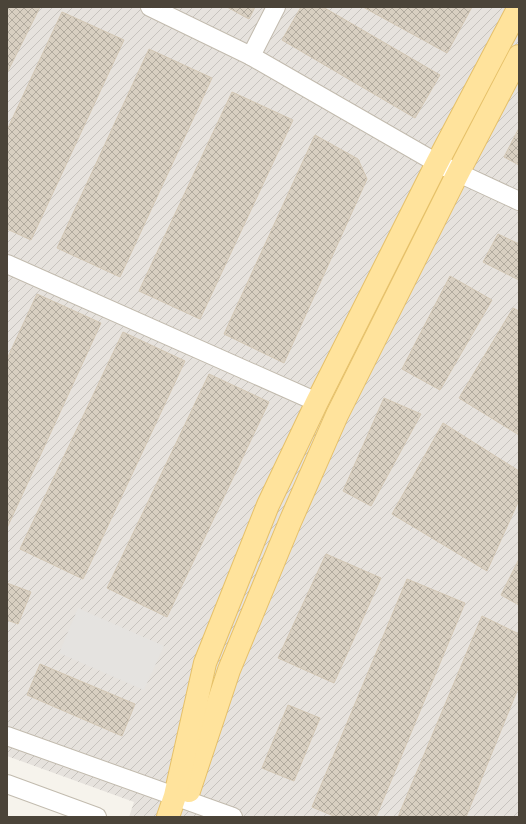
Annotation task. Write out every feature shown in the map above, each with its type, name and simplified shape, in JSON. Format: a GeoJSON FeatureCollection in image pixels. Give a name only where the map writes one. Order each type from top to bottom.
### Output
{"type":"FeatureCollection","features":[{"type":"Feature","properties":{"kind":"main road"},"geometry":{"type":"LineString","coordinates":[[180,804],[204,663],[268,505],[317,402],[437,163],[519,7]]}},
{"type":"Feature","properties":{"kind":"main road"},"geometry":{"type":"LineString","coordinates":[[168,817],[180,804],[229,670],[290,522],[337,415],[458,173],[519,56]]}},
{"type":"Feature","properties":{"kind":"street"},"geometry":{"type":"LineString","coordinates":[[150,7],[251,56],[437,163],[519,201]]}},
{"type":"Feature","properties":{"kind":"street"},"geometry":{"type":"LineString","coordinates":[[251,56],[276,7]]}},
{"type":"Feature","properties":{"kind":"street"},"geometry":{"type":"LineString","coordinates":[[7,264],[317,402]]}},
{"type":"Feature","properties":{"kind":"street"},"geometry":{"type":"LineString","coordinates":[[7,736],[180,804],[233,817]]}},
{"type":"Feature","properties":{"kind":"street"},"geometry":{"type":"LineString","coordinates":[[7,784],[97,817]]}},
{"type":"Feature","properties":{"kind":"shaded area"},"geometry":{"type":"Polygon","coordinates":[[[7,7],[519,7],[519,817],[129,817],[134,802],[7,756],[7,7]]]}},
{"type":"Feature","properties":{"kind":"shaded area"},"geometry":{"type":"Polygon","coordinates":[[[78,608],[164,646],[144,690],[59,653],[78,608]]]}},
{"type":"Feature","properties":{"kind":"building"},"geometry":{"type":"Polygon","coordinates":[[[7,7],[40,7],[7,73],[7,7]]]}},
{"type":"Feature","properties":{"kind":"building"},"geometry":{"type":"Polygon","coordinates":[[[227,7],[255,7],[249,19],[227,7]]]}},
{"type":"Feature","properties":{"kind":"building"},"geometry":{"type":"Polygon","coordinates":[[[301,7],[323,7],[440,75],[415,118],[282,40],[301,7]]]}},
{"type":"Feature","properties":{"kind":"building"},"geometry":{"type":"Polygon","coordinates":[[[363,7],[472,7],[447,53],[363,7]]]}},
{"type":"Feature","properties":{"kind":"building"},"geometry":{"type":"Polygon","coordinates":[[[62,12],[124,40],[31,240],[7,229],[7,130],[62,12]]]}},
{"type":"Feature","properties":{"kind":"building"},"geometry":{"type":"Polygon","coordinates":[[[149,49],[212,78],[120,277],[57,248],[149,49]]]}},
{"type":"Feature","properties":{"kind":"building"},"geometry":{"type":"Polygon","coordinates":[[[232,92],[293,120],[200,319],[139,291],[232,92]]]}},
{"type":"Feature","properties":{"kind":"building"},"geometry":{"type":"Polygon","coordinates":[[[519,128],[519,165],[504,157],[519,128]]]}},
{"type":"Feature","properties":{"kind":"building"},"geometry":{"type":"Polygon","coordinates":[[[315,135],[358,159],[367,179],[284,363],[224,334],[315,135]]]}},
{"type":"Feature","properties":{"kind":"building"},"geometry":{"type":"Polygon","coordinates":[[[498,234],[519,244],[519,280],[483,262],[498,234]]]}},
{"type":"Feature","properties":{"kind":"building"},"geometry":{"type":"Polygon","coordinates":[[[450,276],[492,300],[440,390],[402,369],[450,276]]]}},
{"type":"Feature","properties":{"kind":"building"},"geometry":{"type":"Polygon","coordinates":[[[37,294],[101,323],[7,528],[7,359],[37,294]]]}},
{"type":"Feature","properties":{"kind":"building"},"geometry":{"type":"Polygon","coordinates":[[[513,308],[519,311],[519,435],[459,398],[513,308]]]}},
{"type":"Feature","properties":{"kind":"building"},"geometry":{"type":"Polygon","coordinates":[[[123,332],[185,361],[83,579],[20,549],[123,332]]]}},
{"type":"Feature","properties":{"kind":"building"},"geometry":{"type":"Polygon","coordinates":[[[209,374],[269,402],[167,617],[107,588],[209,374]]]}},
{"type":"Feature","properties":{"kind":"building"},"geometry":{"type":"Polygon","coordinates":[[[384,398],[421,414],[371,506],[343,491],[384,398]]]}},
{"type":"Feature","properties":{"kind":"building"},"geometry":{"type":"Polygon","coordinates":[[[443,423],[519,471],[519,500],[487,571],[392,514],[443,423]]]}},
{"type":"Feature","properties":{"kind":"building"},"geometry":{"type":"Polygon","coordinates":[[[326,554],[381,578],[334,683],[278,658],[326,554]]]}},
{"type":"Feature","properties":{"kind":"building"},"geometry":{"type":"Polygon","coordinates":[[[519,559],[519,605],[501,595],[519,559]]]}},
{"type":"Feature","properties":{"kind":"building"},"geometry":{"type":"Polygon","coordinates":[[[407,579],[465,603],[376,817],[336,817],[312,807],[407,579]]]}},
{"type":"Feature","properties":{"kind":"building"},"geometry":{"type":"Polygon","coordinates":[[[7,583],[31,592],[18,624],[7,620],[7,583]]]}},
{"type":"Feature","properties":{"kind":"building"},"geometry":{"type":"Polygon","coordinates":[[[482,616],[519,634],[519,686],[466,817],[398,817],[482,616]]]}},
{"type":"Feature","properties":{"kind":"building"},"geometry":{"type":"Polygon","coordinates":[[[40,664],[135,704],[122,736],[27,695],[40,664]]]}},
{"type":"Feature","properties":{"kind":"building"},"geometry":{"type":"Polygon","coordinates":[[[288,705],[320,718],[294,781],[262,768],[288,705]]]}}]}
